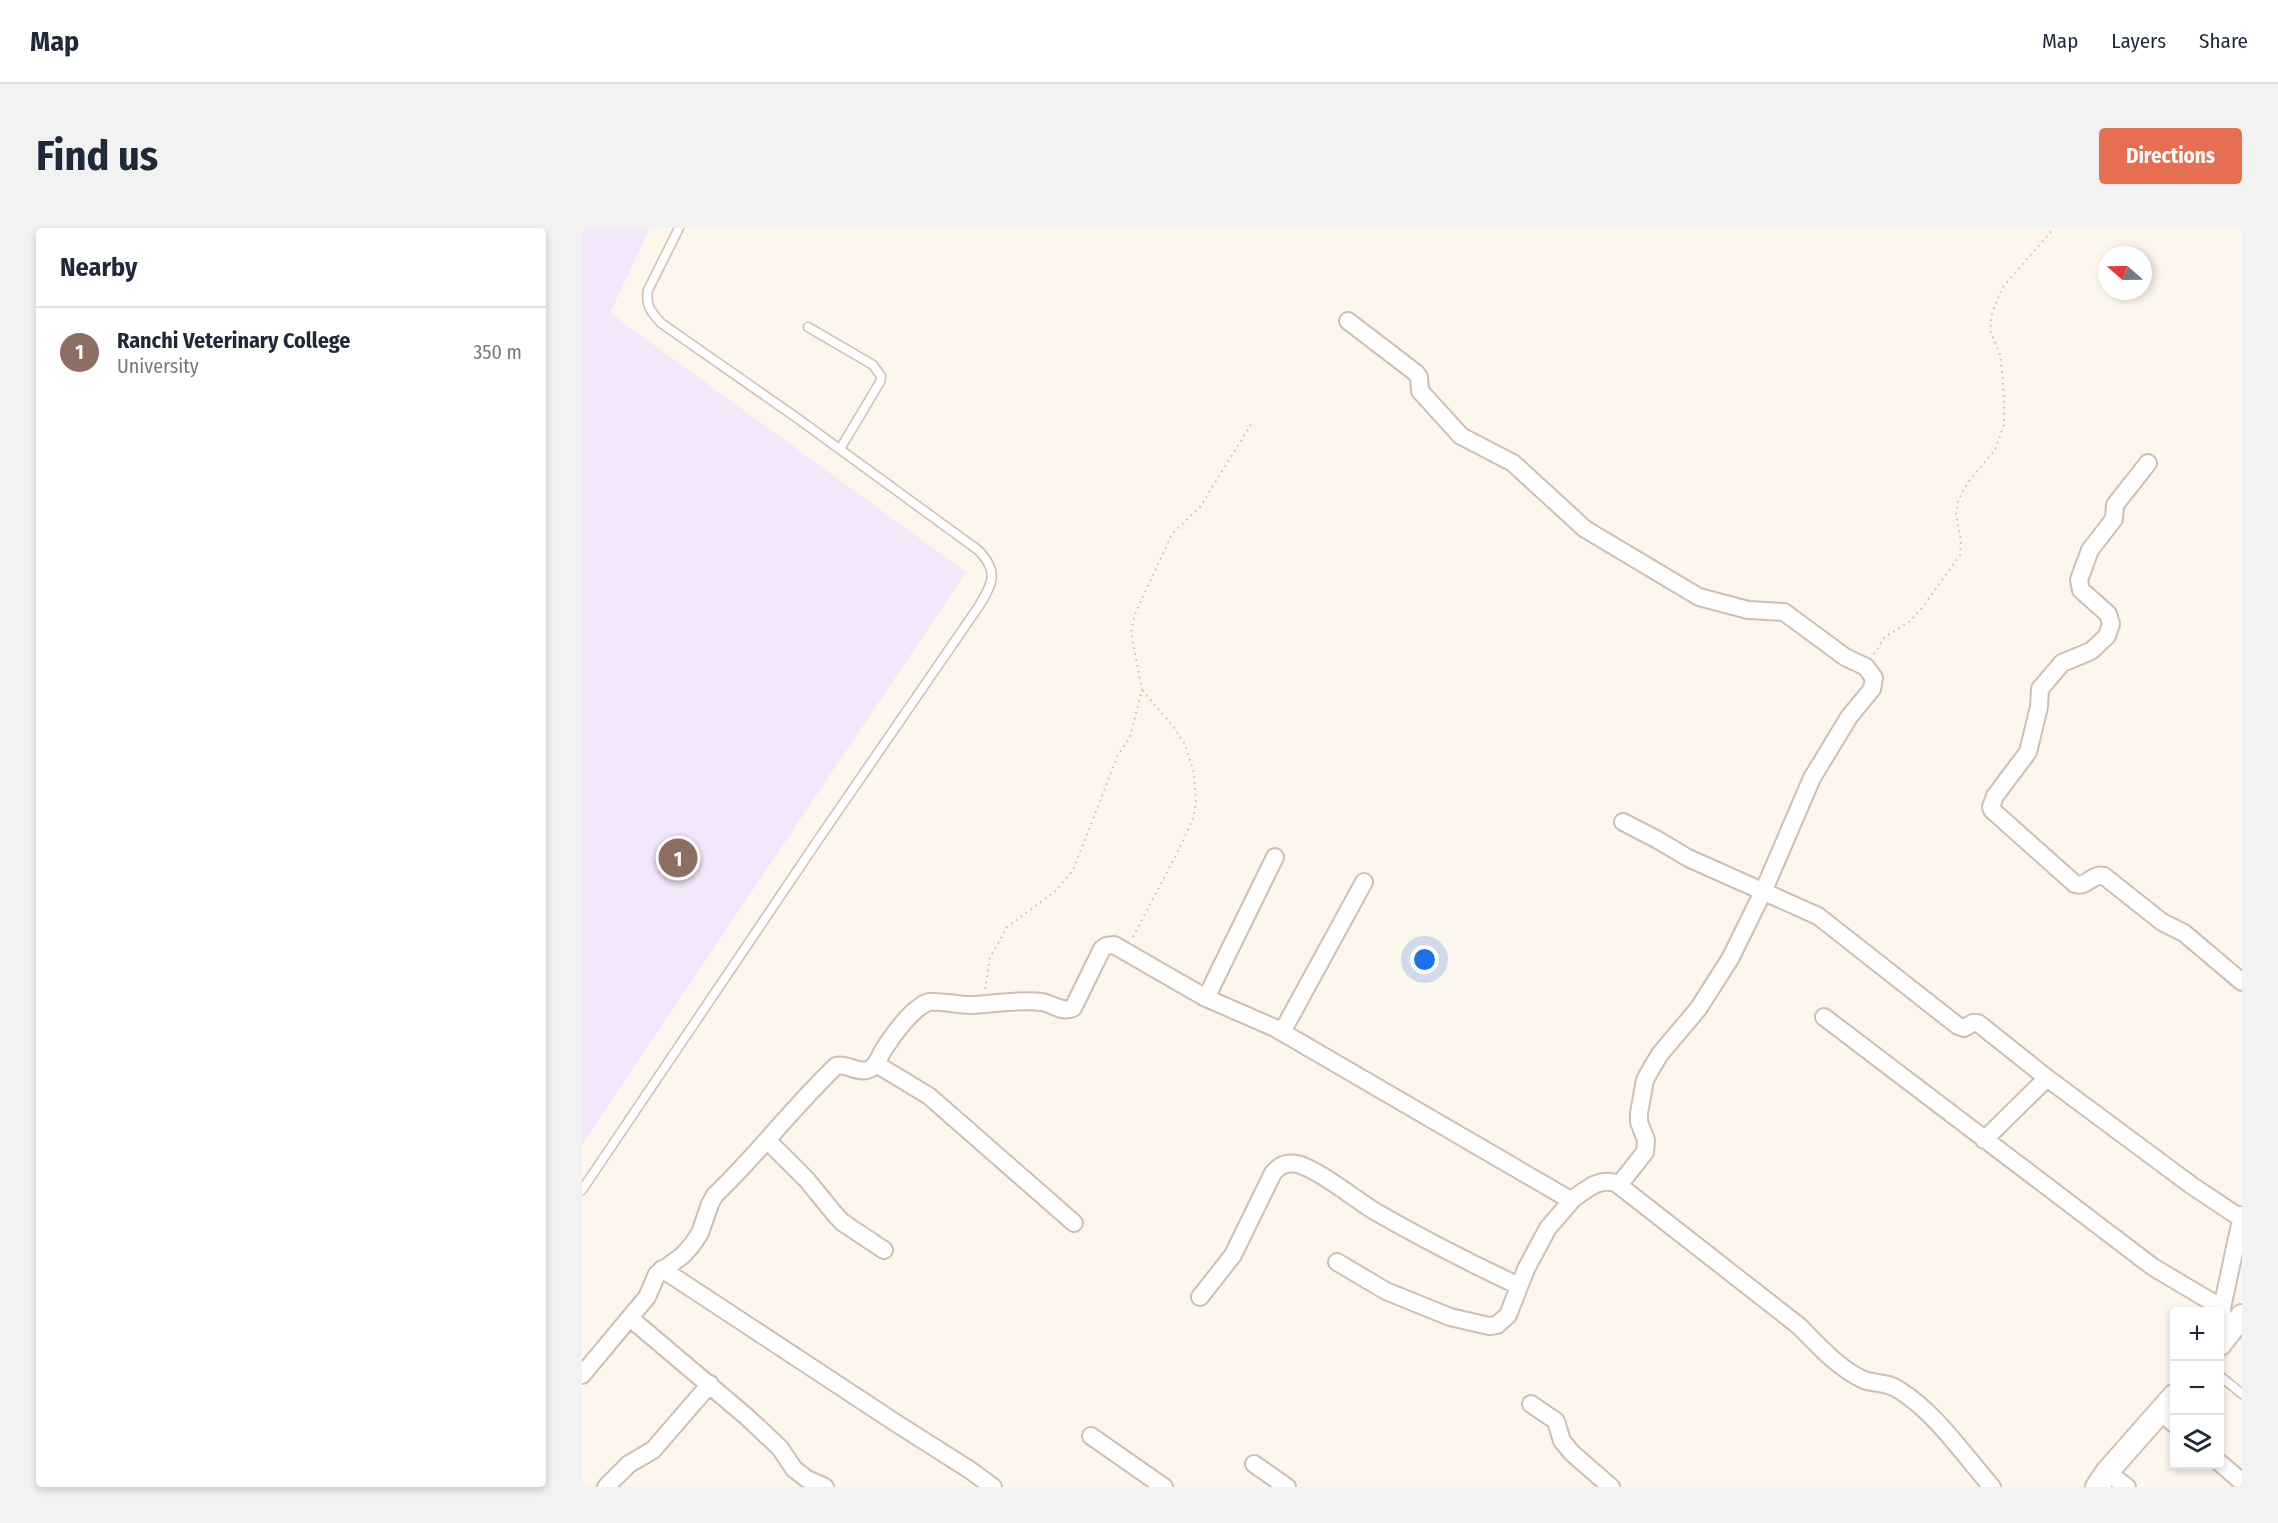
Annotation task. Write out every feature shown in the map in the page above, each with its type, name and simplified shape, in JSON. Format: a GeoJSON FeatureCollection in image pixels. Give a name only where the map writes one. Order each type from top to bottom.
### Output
{"type":"FeatureCollection","features":[{"type":"Feature","properties":{"kind":"street"},"geometry":{"type":"LineString","coordinates":[[1348,321],[1416,373],[1419,377],[1420,391],[1461,436],[1513,463],[1585,529],[1699,597],[1748,610],[1784,612],[1845,657],[1866,667],[1874,678],[1872,689],[1849,717],[1812,778],[1763,892],[1730,959],[1698,1009],[1660,1054],[1645,1080],[1639,1122],[1647,1147],[1646,1152],[1619,1185]]}},
{"type":"Feature","properties":{"kind":"street"},"geometry":{"type":"LineString","coordinates":[[2148,463],[2115,505],[2114,519],[2090,550],[2079,580],[2081,590],[2108,614],[2110,630],[2091,651],[2062,663],[2040,689],[2039,707],[2028,752],[1995,796],[1990,807],[2075,884],[2084,884],[2096,876],[2104,876],[2162,922],[2184,933],[2242,982]]}},
{"type":"Feature","properties":{"kind":"street"},"geometry":{"type":"LineString","coordinates":[[1623,822],[1688,858],[1818,916],[1958,1026],[1964,1028],[1978,1023],[2047,1078],[2191,1185],[2242,1217],[2232,1312],[2224,1337]]}},
{"type":"Feature","properties":{"kind":"street"},"geometry":{"type":"LineString","coordinates":[[1206,998],[1275,857]]}},
{"type":"Feature","properties":{"kind":"street"},"geometry":{"type":"LineString","coordinates":[[1282,1032],[1364,882]]}},
{"type":"Feature","properties":{"kind":"street"},"geometry":{"type":"LineString","coordinates":[[582,1375],[650,1293],[657,1274],[688,1251],[700,1233],[712,1200],[768,1142],[782,1121],[836,1066],[841,1065],[864,1071],[876,1064],[885,1048],[922,1004],[935,1001],[970,1005],[1020,1000],[1039,1002],[1068,1010],[1073,1008],[1079,1000],[1102,949],[1106,946],[1114,945],[1125,950],[1206,998],[1282,1032],[1567,1198],[1573,1199]]}},
{"type":"Feature","properties":{"kind":"street"},"geometry":{"type":"LineString","coordinates":[[1824,1017],[2153,1267],[2232,1312]]}},
{"type":"Feature","properties":{"kind":"street"},"geometry":{"type":"LineString","coordinates":[[876,1064],[929,1096],[1074,1224]]}},
{"type":"Feature","properties":{"kind":"street"},"geometry":{"type":"LineString","coordinates":[[1984,1140],[2047,1078]]}},
{"type":"Feature","properties":{"kind":"street"},"geometry":{"type":"LineString","coordinates":[[768,1142],[807,1180],[832,1212],[852,1229],[884,1250]]}},
{"type":"Feature","properties":{"kind":"street"},"geometry":{"type":"LineString","coordinates":[[1200,1297],[1233,1255],[1248,1220],[1273,1173],[1278,1167],[1289,1164],[1296,1164],[1310,1170],[1374,1211],[1440,1248],[1519,1286]]}},
{"type":"Feature","properties":{"kind":"street"},"geometry":{"type":"LineString","coordinates":[[1337,1262],[1386,1291],[1450,1317],[1489,1326],[1497,1325],[1508,1315],[1519,1286],[1548,1228],[1573,1199],[1599,1182],[1608,1181],[1619,1185],[1799,1326],[1823,1350],[1853,1374],[1872,1382],[1891,1385],[1912,1400],[1931,1416],[1992,1487]]}},
{"type":"Feature","properties":{"kind":"street"},"geometry":{"type":"LineString","coordinates":[[662,1269],[993,1487]]}},
{"type":"Feature","properties":{"kind":"street"},"geometry":{"type":"LineString","coordinates":[[630,1318],[710,1384],[780,1448],[794,1469],[807,1479],[825,1487]]}},
{"type":"Feature","properties":{"kind":"street"},"geometry":{"type":"LineString","coordinates":[[606,1487],[629,1464],[653,1450],[710,1384]]}},
{"type":"Feature","properties":{"kind":"street"},"geometry":{"type":"LineString","coordinates":[[1531,1404],[1556,1421],[1562,1442],[1611,1487]]}},
{"type":"Feature","properties":{"kind":"street"},"geometry":{"type":"LineString","coordinates":[[2127,1487],[2102,1480],[2170,1410]]}},
{"type":"Feature","properties":{"kind":"street"},"geometry":{"type":"LineString","coordinates":[[1090,1436],[1164,1487]]}},
{"type":"Feature","properties":{"kind":"street"},"geometry":{"type":"LineString","coordinates":[[1254,1464],[1287,1487]]}},
{"type":"Feature","properties":{"kind":"street"},"geometry":{"type":"LineString","coordinates":[[2224,1466],[2242,1482]]}},
{"type":"Feature","properties":{"kind":"lane"},"geometry":{"type":"LineString","coordinates":[[582,1191],[818,840],[970,620],[990,586],[991,566],[978,550],[840,449],[669,330],[649,309],[646,299],[648,291],[679,228]]}},
{"type":"Feature","properties":{"kind":"lane"},"geometry":{"type":"LineString","coordinates":[[808,327],[873,365],[881,376],[880,382],[840,449]]}},
{"type":"Feature","properties":{"kind":"lane"},"geometry":{"type":"LineString","coordinates":[[2224,1379],[2242,1394]]}},
{"type":"Feature","properties":{"kind":"path"},"geometry":{"type":"LineString","coordinates":[[1866,667],[1885,637],[1909,622],[1922,608],[1960,555],[1961,541],[1956,515],[1958,501],[1968,482],[1995,450],[2004,425],[2001,357],[1990,330],[1992,313],[2002,288],[2054,228]]}},
{"type":"Feature","properties":{"kind":"path"},"geometry":{"type":"LineString","coordinates":[[984,1003],[987,968],[995,947],[1007,927],[1061,886],[1077,863],[1118,755],[1130,736],[1142,690],[1131,632],[1135,614],[1172,534],[1200,507],[1253,421]]}},
{"type":"Feature","properties":{"kind":"path"},"geometry":{"type":"LineString","coordinates":[[1125,950],[1175,857],[1193,819],[1197,802],[1194,773],[1185,744],[1142,690]]}},
{"type":"Feature","properties":{"kind":"shaded area"},"geometry":{"type":"Polygon","coordinates":[[[582,228],[650,228],[610,313],[966,572],[582,1145],[582,228]]]}},
{"type":"Feature","properties":{"kind":"place","name":"Ranchi Veterinary College"},"geometry":{"type":"Point","coordinates":[678,858]}}]}
